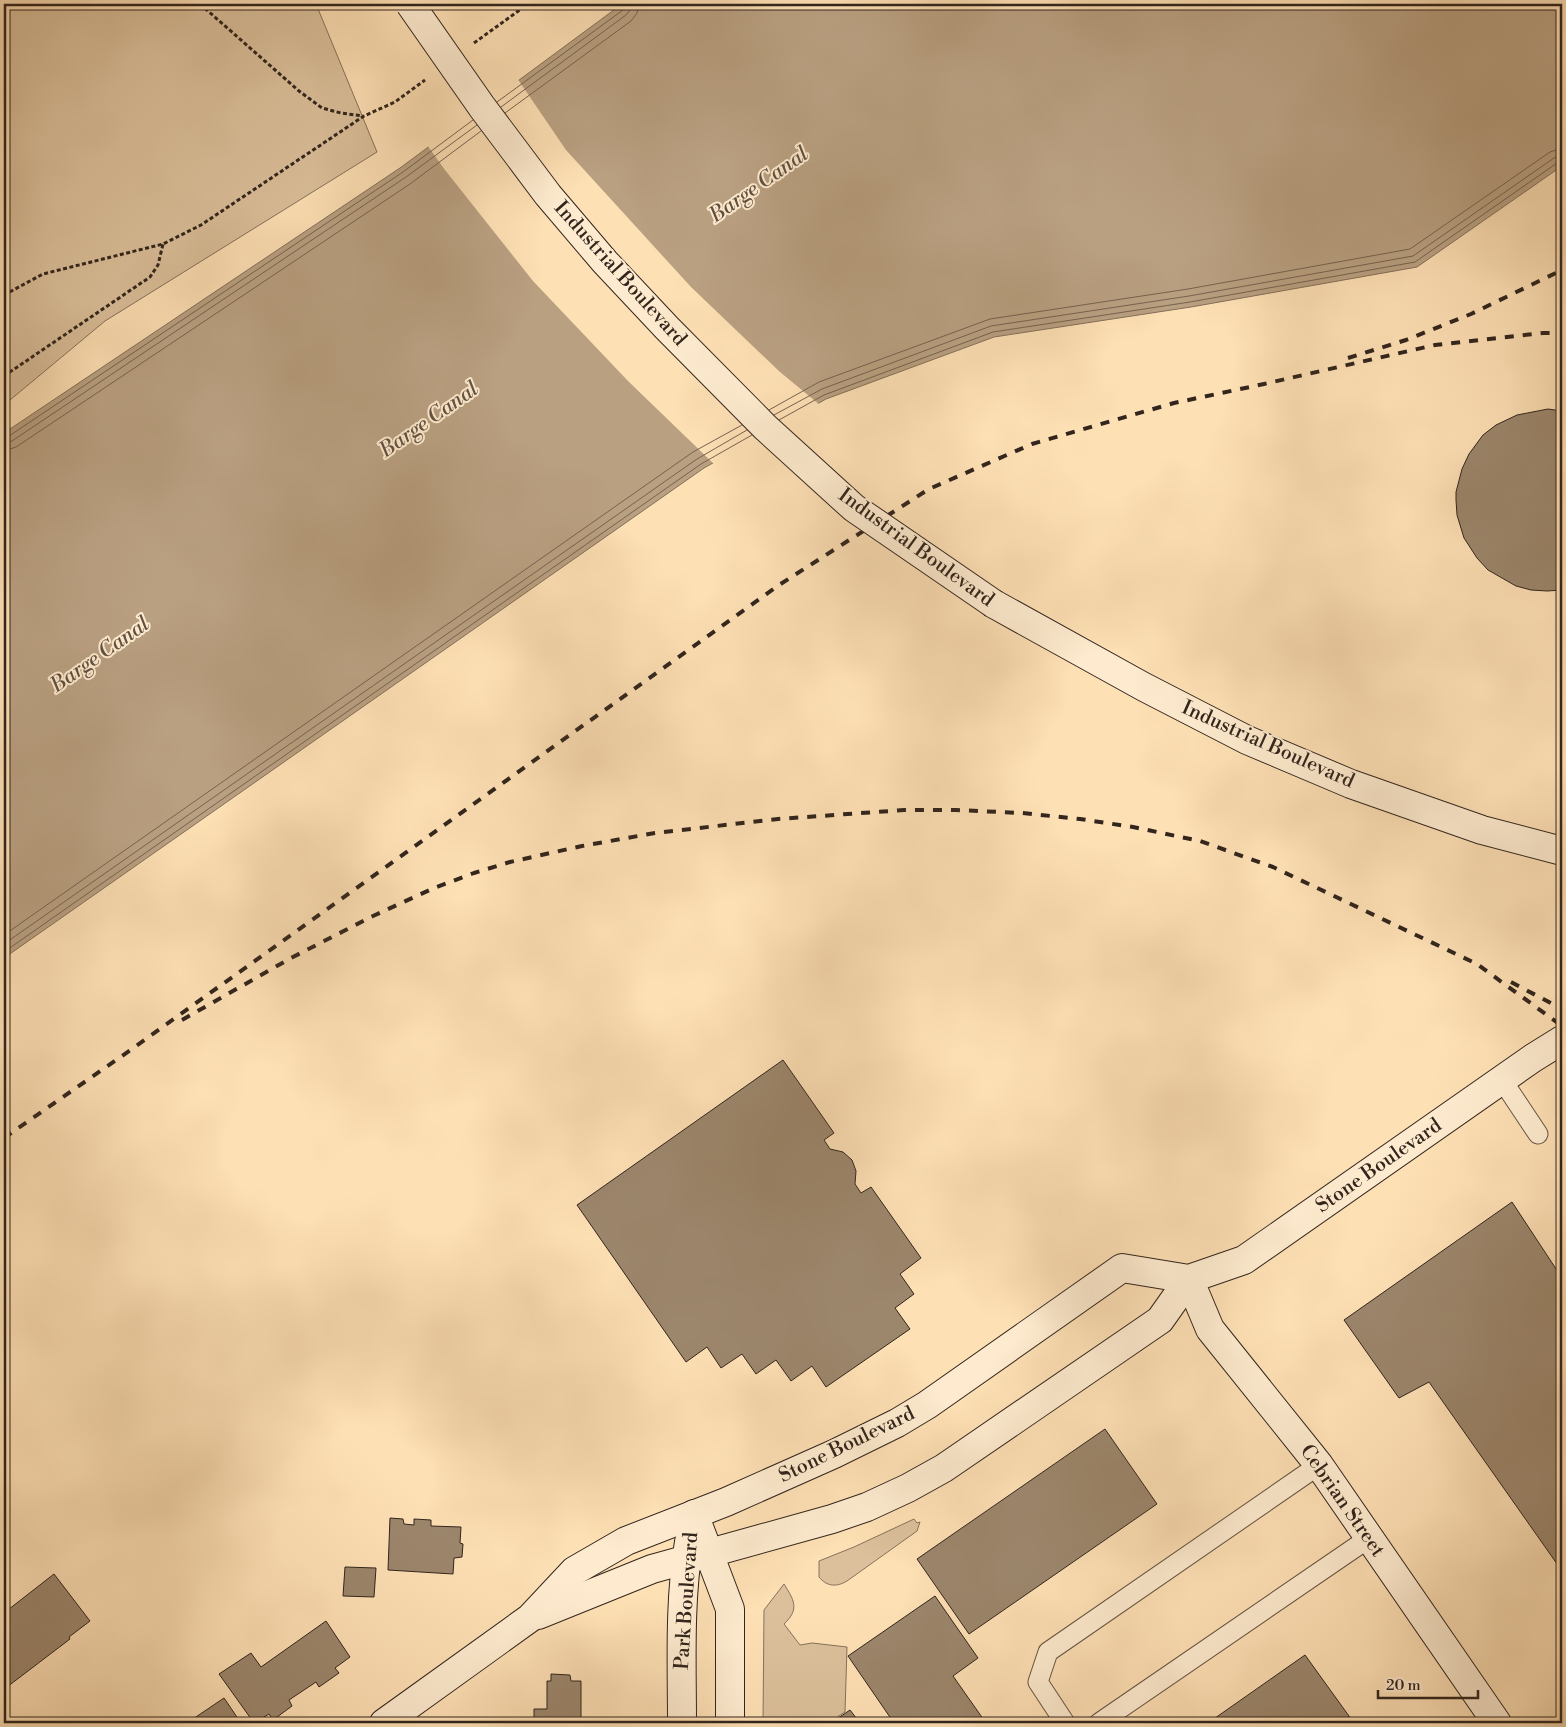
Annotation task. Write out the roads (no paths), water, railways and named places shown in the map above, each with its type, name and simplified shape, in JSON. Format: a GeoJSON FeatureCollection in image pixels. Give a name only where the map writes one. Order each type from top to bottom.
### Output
{"type":"FeatureCollection","features":[{"type":"Feature","properties":{"kind":"street","name":"Industrial Boulevard"},"geometry":{"type":"LineString","coordinates":[[409,4],[482,107],[548,195],[605,262],[765,427],[854,508],[933,564],[994,604],[1144,687],[1247,740],[1360,787],[1482,830],[1562,851]]}},
{"type":"Feature","properties":{"kind":"street","name":"Stone Boulevard"},"geometry":{"type":"LineString","coordinates":[[384,1723],[530,1618],[574,1571],[626,1541],[726,1502],[850,1447],[897,1423],[927,1405],[1122,1268],[1189,1279],[1244,1260],[1562,1040]]}},
{"type":"Feature","properties":{"kind":"street","name":"Stone Boulevard"},"geometry":{"type":"LineString","coordinates":[[530,1618],[652,1569],[841,1516],[908,1488],[944,1468],[1160,1320],[1189,1279]]}},
{"type":"Feature","properties":{"kind":"street","name":"Cebrian Street"},"geometry":{"type":"LineString","coordinates":[[1189,1279],[1210,1329],[1319,1465],[1498,1723]]}},
{"type":"Feature","properties":{"kind":"street","name":"Park Boulevard"},"geometry":{"type":"LineString","coordinates":[[682,1723],[682,1628],[698,1555],[694,1514]]}},
{"type":"Feature","properties":{"kind":"street","name":"Park Boulevard"},"geometry":{"type":"LineString","coordinates":[[698,1555],[730,1609],[730,1723]]}},
{"type":"Feature","properties":{"kind":"lane"},"geometry":{"type":"LineString","coordinates":[[1502,1080],[1538,1134]]}},
{"type":"Feature","properties":{"kind":"lane"},"geometry":{"type":"LineString","coordinates":[[1065,1723],[1038,1682],[1048,1652],[1319,1465]]}},
{"type":"Feature","properties":{"kind":"lane"},"geometry":{"type":"LineString","coordinates":[[1099,1723],[1369,1538]]}},
{"type":"Feature","properties":{"kind":"water","name":"Barge Canal"},"geometry":{"type":"Polygon","coordinates":[[[622,4],[1562,4],[1562,166],[1417,267],[1191,307],[994,337],[826,399],[704,468],[4,958],[4,433],[400,168],[622,4]]]}},
{"type":"Feature","properties":{"kind":"railway"},"geometry":{"type":"LineString","coordinates":[[1348,358],[1406,340],[1471,314],[1562,270]]}},
{"type":"Feature","properties":{"kind":"railway"},"geometry":{"type":"LineString","coordinates":[[4,1138],[132,1049],[779,585],[929,489],[1032,444],[1174,403],[1435,345],[1543,333],[1562,333]]}},
{"type":"Feature","properties":{"kind":"railway"},"geometry":{"type":"LineString","coordinates":[[182,1020],[291,958],[373,916],[434,888],[510,862],[582,846],[655,833],[778,819],[904,810],[956,810],[1022,813],[1133,827],[1200,841],[1273,867],[1477,964],[1562,1026]]}},
{"type":"Feature","properties":{"kind":"railway"},"geometry":{"type":"LineString","coordinates":[[1511,982],[1562,1009]]}}]}
